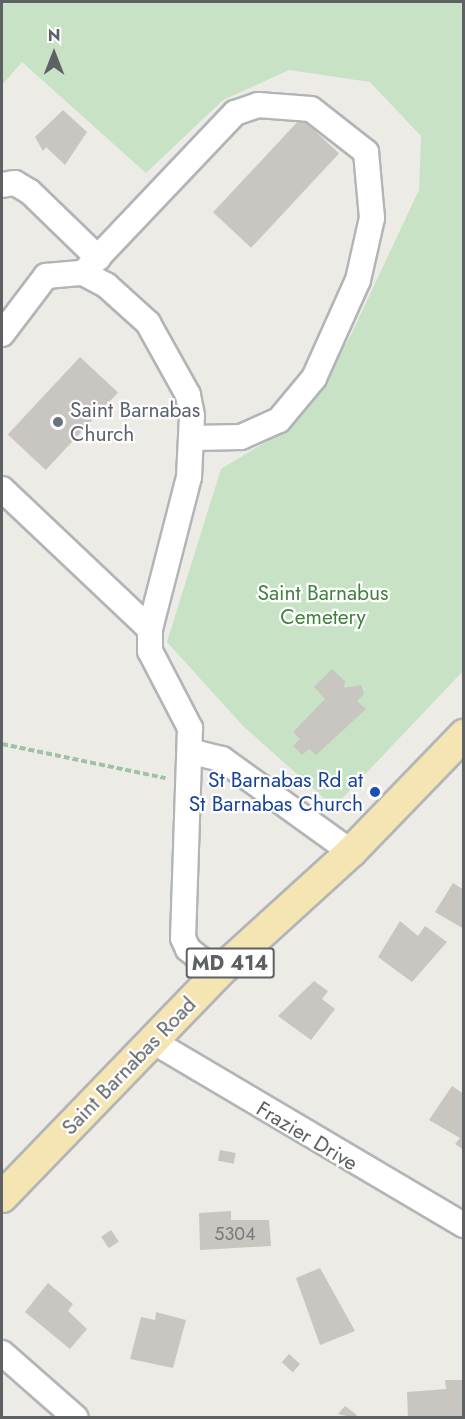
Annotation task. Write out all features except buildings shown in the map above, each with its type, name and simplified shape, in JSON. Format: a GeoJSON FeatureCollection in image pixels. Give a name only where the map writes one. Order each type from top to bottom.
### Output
{"type":"FeatureCollection","features":[{"type":"Feature","properties":{"kind":"main road","name":"Saint Barnabas Road"},"geometry":{"type":"LineString","coordinates":[[2,1197],[218,974],[351,852],[464,735]]}},
{"type":"Feature","properties":{"kind":"street"},"geometry":{"type":"LineString","coordinates":[[2,334],[45,276],[91,265],[235,114],[258,105],[311,109],[366,152],[372,199],[368,241],[339,328],[314,378],[264,430],[193,438]]}},
{"type":"Feature","properties":{"kind":"street"},"geometry":{"type":"LineString","coordinates":[[2,185],[15,183],[30,192],[106,285],[148,323],[188,395],[193,438],[189,477],[150,629],[150,651],[180,700],[193,752],[183,938],[188,949],[218,974]]}},
{"type":"Feature","properties":{"kind":"street"},"geometry":{"type":"LineString","coordinates":[[2,489],[150,629]]}},
{"type":"Feature","properties":{"kind":"street"},"geometry":{"type":"LineString","coordinates":[[193,752],[222,759],[351,852]]}},
{"type":"Feature","properties":{"kind":"street","name":"Frazier Drive"},"geometry":{"type":"LineString","coordinates":[[154,1042],[464,1225]]}},
{"type":"Feature","properties":{"kind":"street"},"geometry":{"type":"LineString","coordinates":[[2,1353],[76,1418]]}},
{"type":"Feature","properties":{"kind":"path"},"geometry":{"type":"LineString","coordinates":[[2,744],[132,774],[193,781]]}},
{"type":"Feature","properties":{"kind":"green space","name":"Saint Barnabus Cemetery"},"geometry":{"type":"Polygon","coordinates":[[[2,2],[463,2],[463,671],[334,807],[243,726],[167,642],[221,469],[292,426],[349,339],[419,190],[421,136],[370,82],[289,70],[223,100],[146,173],[22,62],[2,85],[2,2]]]}},
{"type":"Feature","properties":{"kind":"place","name":"Saint Barnabas Church"},"geometry":{"type":"Point","coordinates":[58,422]}},
{"type":"Feature","properties":{"kind":"place","name":"St Barnabas Rd at St Barnabas Church"},"geometry":{"type":"Point","coordinates":[375,792]}}]}
